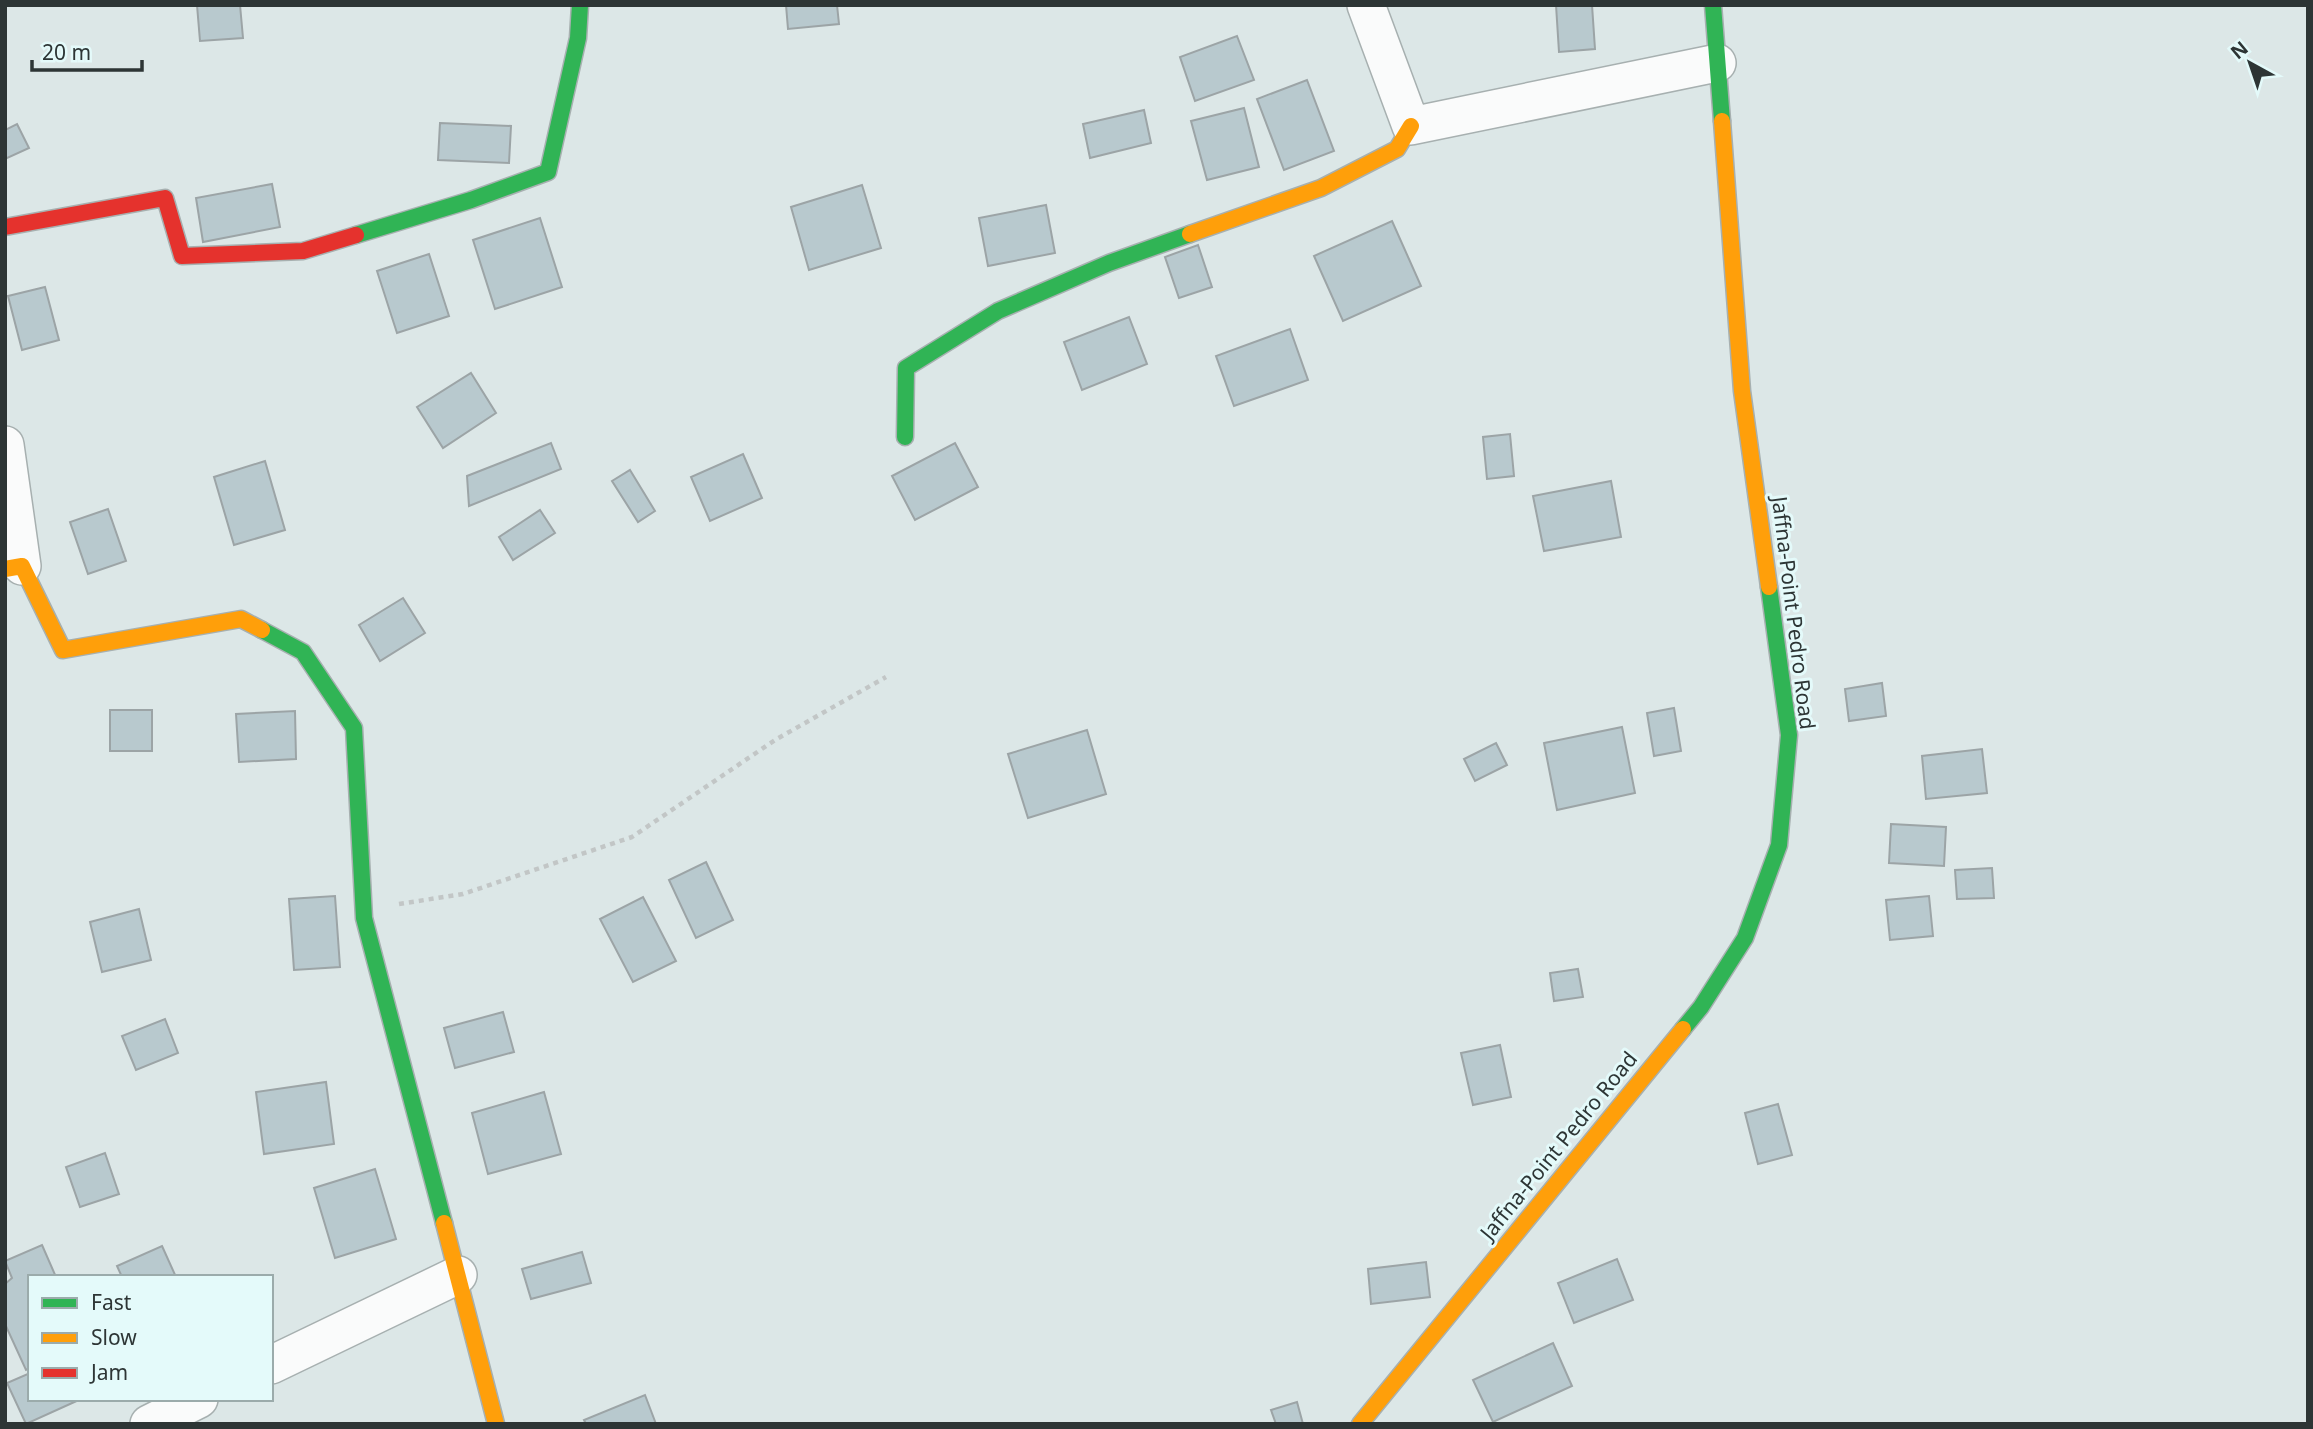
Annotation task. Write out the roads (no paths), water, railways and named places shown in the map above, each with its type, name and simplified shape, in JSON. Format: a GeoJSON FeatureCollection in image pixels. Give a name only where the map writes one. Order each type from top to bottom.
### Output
{"type":"FeatureCollection","features":[{"type":"Feature","properties":{"kind":"street"},"geometry":{"type":"LineString","coordinates":[[5,227],[165,198],[182,256],[303,251],[471,200],[548,172],[578,38],[580,5]]}},
{"type":"Feature","properties":{"kind":"street"},"geometry":{"type":"LineString","coordinates":[[905,437],[906,368],[998,311],[1109,263],[1321,188],[1398,149],[1411,125],[1366,5]]}},
{"type":"Feature","properties":{"kind":"street","name":"Jaffna-Point Pedro Road"},"geometry":{"type":"LineString","coordinates":[[1360,1424],[1701,1007],[1745,938],[1779,845],[1789,735],[1742,391],[1713,5]]}},
{"type":"Feature","properties":{"kind":"street"},"geometry":{"type":"LineString","coordinates":[[1411,125],[1717,63]]}},
{"type":"Feature","properties":{"kind":"street"},"geometry":{"type":"LineString","coordinates":[[5,445],[13,568],[63,650],[241,619],[303,652],[354,728],[364,910],[496,1424]]}},
{"type":"Feature","properties":{"kind":"street"},"geometry":{"type":"LineString","coordinates":[[273,1364],[458,1275]]}},
{"type":"Feature","properties":{"kind":"street"},"geometry":{"type":"LineString","coordinates":[[149,1424],[195,1401]]}}]}
